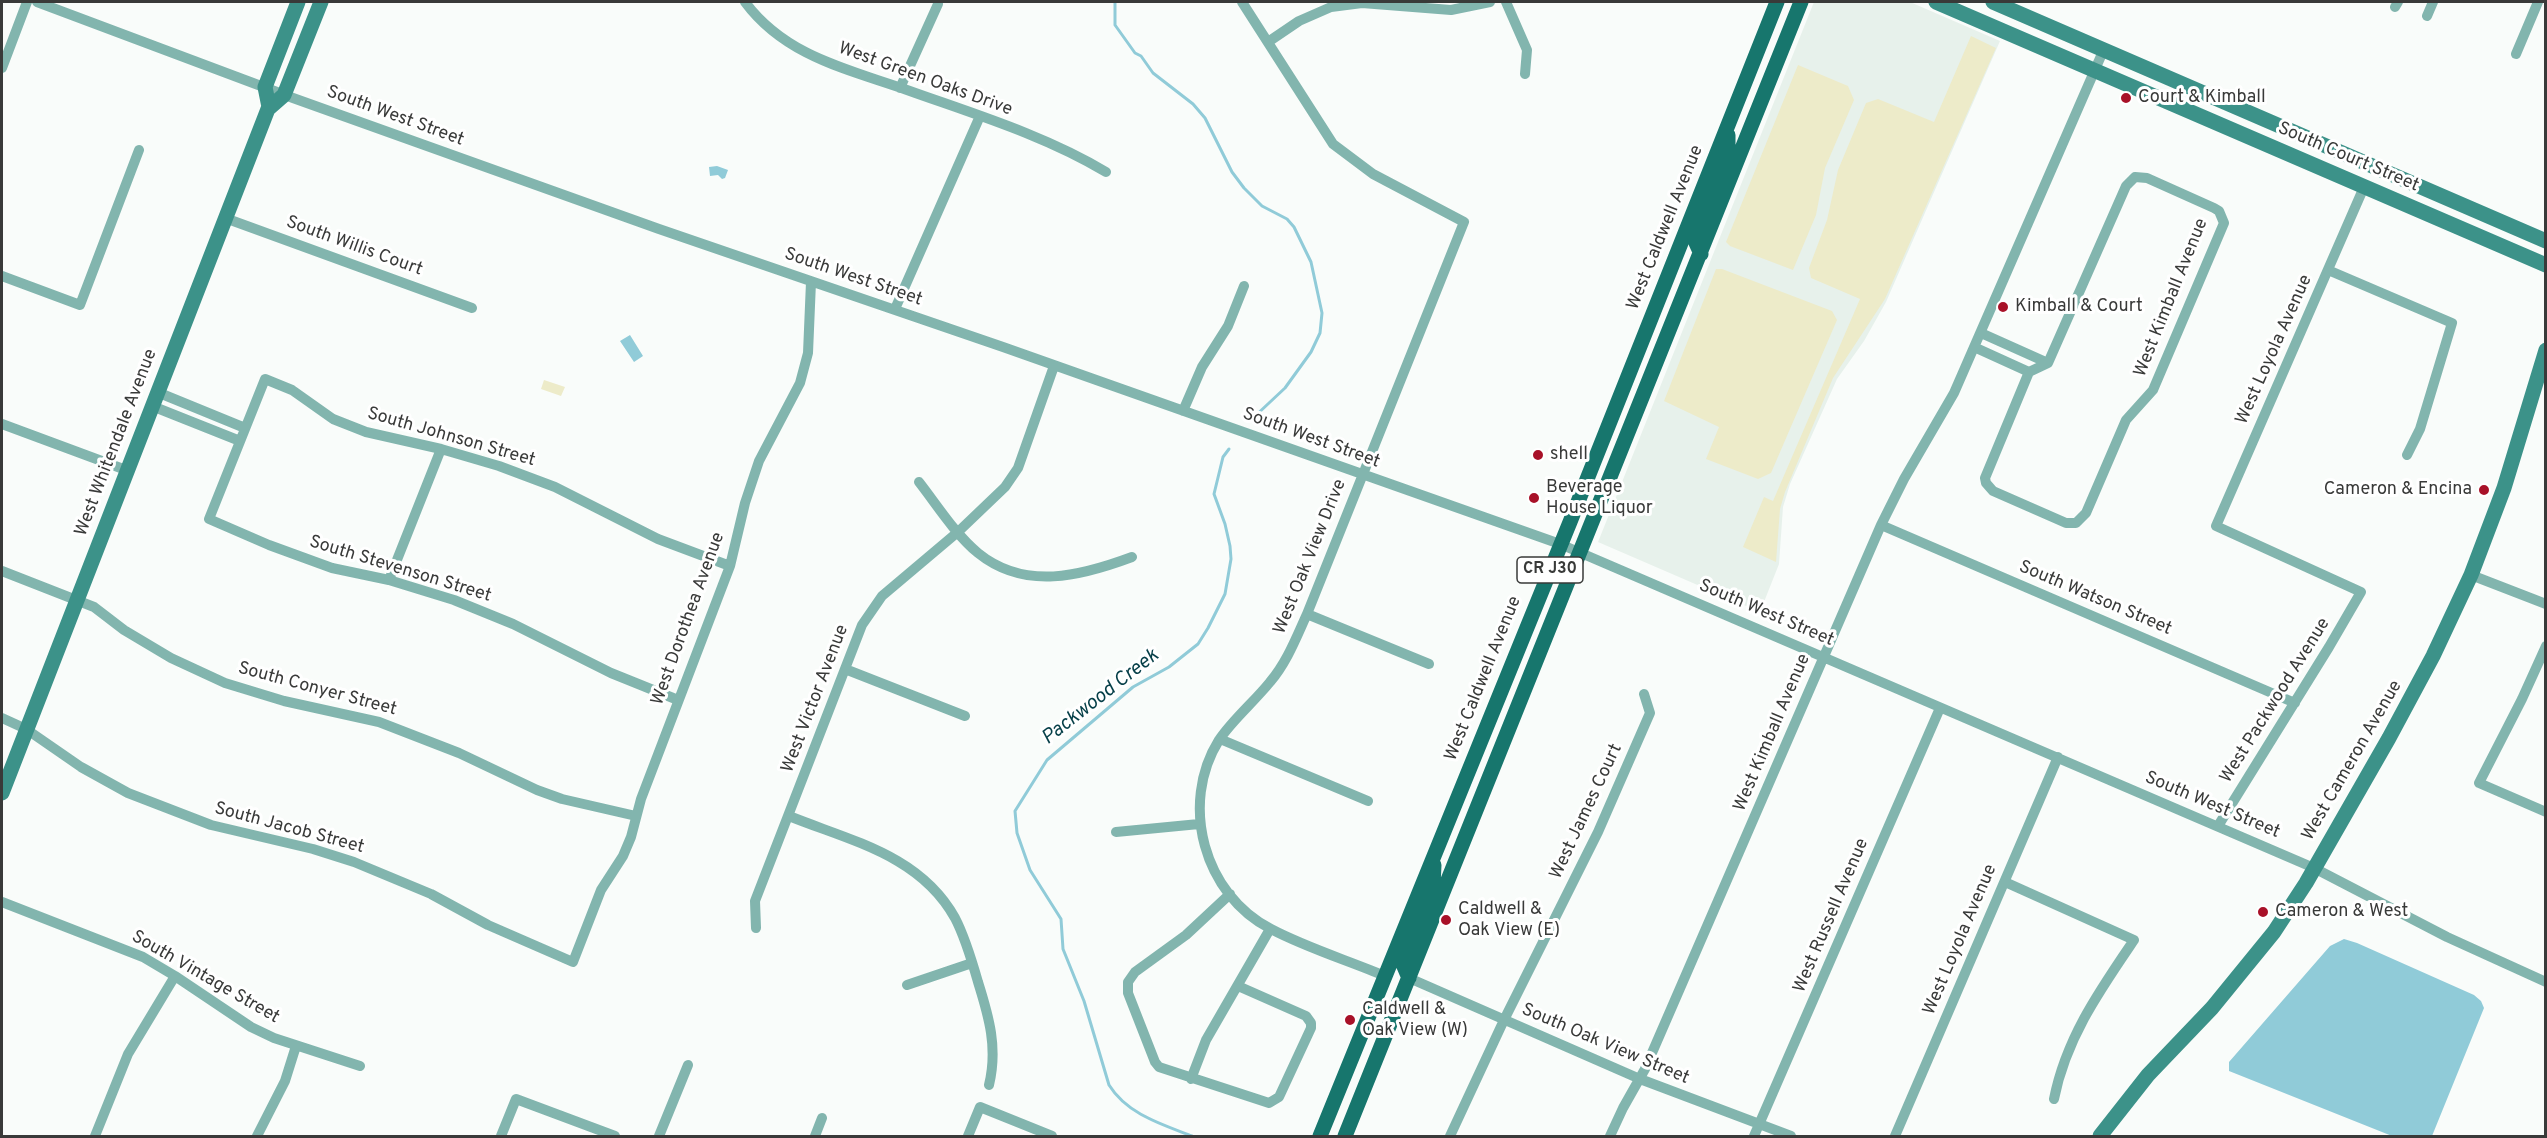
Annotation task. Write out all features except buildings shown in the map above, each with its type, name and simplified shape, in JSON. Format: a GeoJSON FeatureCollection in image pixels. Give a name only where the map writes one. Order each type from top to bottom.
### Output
{"type":"FeatureCollection","features":[{"type":"Feature","properties":{"kind":"main road","name":"West Caldwell Avenue"},"geometry":{"type":"LineString","coordinates":[[1320,1137],[1777,2]]}},
{"type":"Feature","properties":{"kind":"main road","name":"CR J30"},"geometry":{"type":"LineString","coordinates":[[1345,1137],[1801,2]]}},
{"type":"Feature","properties":{"kind":"main road"},"geometry":{"type":"LineString","coordinates":[[1701,254],[1696,243],[1697,234],[1728,155],[1728,126]]}},
{"type":"Feature","properties":{"kind":"main road"},"geometry":{"type":"LineString","coordinates":[[1409,978],[1403,964],[1433,886],[1435,851]]}},
{"type":"Feature","properties":{"kind":"street"},"geometry":{"type":"LineString","coordinates":[[2,68],[27,2]]}},
{"type":"Feature","properties":{"kind":"street","name":"South West Street"},"geometry":{"type":"LineString","coordinates":[[37,2],[284,95],[1581,552],[2314,868],[2447,937],[2546,982]]}},
{"type":"Feature","properties":{"kind":"street"},"geometry":{"type":"LineString","coordinates":[[269,107],[265,87],[298,2]]}},
{"type":"Feature","properties":{"kind":"street","name":"West Whitendale Avenue"},"geometry":{"type":"LineString","coordinates":[[2,793],[269,107],[284,95],[321,2]]}},
{"type":"Feature","properties":{"kind":"street","name":"West Green Oaks Drive"},"geometry":{"type":"LineString","coordinates":[[745,2],[755,15],[799,50],[1052,143],[1106,172]]}},
{"type":"Feature","properties":{"kind":"street"},"geometry":{"type":"LineString","coordinates":[[1242,2],[1268,42],[1299,21],[1331,8],[1362,3],[1451,10],[1490,2]]}},
{"type":"Feature","properties":{"kind":"street"},"geometry":{"type":"LineString","coordinates":[[1506,2],[1527,50],[1525,75]]}},
{"type":"Feature","properties":{"kind":"street","name":"South Court Street"},"geometry":{"type":"LineString","coordinates":[[1936,2],[2546,265]]}},
{"type":"Feature","properties":{"kind":"street","name":"South Court Street"},"geometry":{"type":"LineString","coordinates":[[1993,2],[2546,241]]}},
{"type":"Feature","properties":{"kind":"street"},"geometry":{"type":"LineString","coordinates":[[2427,16],[2433,2]]}},
{"type":"Feature","properties":{"kind":"street"},"geometry":{"type":"LineString","coordinates":[[2516,54],[2538,2]]}},
{"type":"Feature","properties":{"kind":"street"},"geometry":{"type":"LineString","coordinates":[[900,88],[938,4]]}},
{"type":"Feature","properties":{"kind":"street","name":"West Oak View Drive"},"geometry":{"type":"LineString","coordinates":[[1268,42],[1333,144],[1373,174],[1464,222],[1289,654],[1270,682],[1220,739],[1210,757],[1203,778],[1199,824],[1208,858],[1216,875],[1230,894],[1248,913],[1270,929],[1385,976]]}},
{"type":"Feature","properties":{"kind":"street","name":"West Kimball Avenue"},"geometry":{"type":"LineString","coordinates":[[1610,1137],[1640,1079],[1881,525],[1904,479],[1944,414],[2104,49]]}},
{"type":"Feature","properties":{"kind":"street"},"geometry":{"type":"LineString","coordinates":[[895,309],[980,116]]}},
{"type":"Feature","properties":{"kind":"street"},"geometry":{"type":"LineString","coordinates":[[2,276],[80,305],[139,150]]}},
{"type":"Feature","properties":{"kind":"street","name":"West Kimball Avenue"},"geometry":{"type":"LineString","coordinates":[[2029,372],[1986,471],[1986,483],[1993,491],[2066,523],[2076,523],[2086,513],[2128,417],[2153,390],[2224,223],[2219,211],[2146,178],[2135,177],[2130,180],[2048,363]]}},
{"type":"Feature","properties":{"kind":"street","name":"West Loyola Avenue"},"geometry":{"type":"LineString","coordinates":[[2361,592],[2216,526],[2364,187]]}},
{"type":"Feature","properties":{"kind":"street","name":"South Willis Court"},"geometry":{"type":"LineString","coordinates":[[225,218],[472,308]]}},
{"type":"Feature","properties":{"kind":"street"},"geometry":{"type":"LineString","coordinates":[[2328,270],[2452,323],[2420,429],[2406,455]]}},
{"type":"Feature","properties":{"kind":"street","name":"West Dorothea Avenue"},"geometry":{"type":"LineString","coordinates":[[573,962],[601,890],[623,856],[631,837],[636,816],[678,700],[730,566],[745,503],[759,461],[800,383],[808,353],[811,282]]}},
{"type":"Feature","properties":{"kind":"street"},"geometry":{"type":"LineString","coordinates":[[1184,411],[1202,367],[1228,326],[1245,286]]}},
{"type":"Feature","properties":{"kind":"street"},"geometry":{"type":"LineString","coordinates":[[1981,333],[2048,363]]}},
{"type":"Feature","properties":{"kind":"street"},"geometry":{"type":"LineString","coordinates":[[1974,348],[2029,372],[2048,363]]}},
{"type":"Feature","properties":{"kind":"street","name":"West Cameron Avenue"},"geometry":{"type":"LineString","coordinates":[[2100,1137],[2148,1075],[2212,1008],[2254,959],[2286,915],[2414,694],[2471,575],[2504,488],[2546,350]]}},
{"type":"Feature","properties":{"kind":"street","name":"West Victor Avenue"},"geometry":{"type":"LineString","coordinates":[[756,928],[755,900],[862,625],[882,597],[959,531],[1005,487],[1018,468],[1054,366]]}},
{"type":"Feature","properties":{"kind":"street","name":"South Johnson Street"},"geometry":{"type":"LineString","coordinates":[[245,428],[265,379],[292,390],[333,419],[366,432],[441,449],[499,466],[555,487],[658,539],[730,566]]}},
{"type":"Feature","properties":{"kind":"street"},"geometry":{"type":"LineString","coordinates":[[154,399],[245,428],[240,441],[154,399]]}},
{"type":"Feature","properties":{"kind":"street"},"geometry":{"type":"LineString","coordinates":[[2,424],[126,470]]}},
{"type":"Feature","properties":{"kind":"street","name":"South Stevenson Street"},"geometry":{"type":"LineString","coordinates":[[240,441],[209,519],[269,545],[332,568],[389,580],[454,600],[513,624],[611,673],[678,700]]}},
{"type":"Feature","properties":{"kind":"street"},"geometry":{"type":"LineString","coordinates":[[389,580],[441,449]]}},
{"type":"Feature","properties":{"kind":"street"},"geometry":{"type":"LineString","coordinates":[[919,482],[978,552],[998,565],[1018,573],[1067,577],[1098,570],[1132,557]]}},
{"type":"Feature","properties":{"kind":"street","name":"South Watson Street"},"geometry":{"type":"LineString","coordinates":[[1881,525],[2295,704]]}},
{"type":"Feature","properties":{"kind":"street","name":"South Conyer Street"},"geometry":{"type":"LineString","coordinates":[[2,571],[77,599],[99,610],[124,630],[171,658],[225,682],[284,701],[380,722],[459,753],[537,790],[636,816]]}},
{"type":"Feature","properties":{"kind":"street"},"geometry":{"type":"LineString","coordinates":[[2471,575],[2546,604]]}},
{"type":"Feature","properties":{"kind":"street","name":"West Packwood Avenue"},"geometry":{"type":"LineString","coordinates":[[2218,826],[2295,704],[2361,592]]}},
{"type":"Feature","properties":{"kind":"street"},"geometry":{"type":"LineString","coordinates":[[1307,614],[1429,664]]}},
{"type":"Feature","properties":{"kind":"street"},"geometry":{"type":"LineString","coordinates":[[2546,646],[2523,699],[2479,783],[2546,812]]}},
{"type":"Feature","properties":{"kind":"street"},"geometry":{"type":"LineString","coordinates":[[845,669],[964,716]]}},
{"type":"Feature","properties":{"kind":"street","name":"West James Court"},"geometry":{"type":"LineString","coordinates":[[1449,1137],[1504,1020],[1598,832],[1650,713],[1644,694]]}},
{"type":"Feature","properties":{"kind":"street","name":"West Russell Avenue"},"geometry":{"type":"LineString","coordinates":[[1754,1137],[1940,708]]}},
{"type":"Feature","properties":{"kind":"street","name":"South Jacob Street"},"geometry":{"type":"LineString","coordinates":[[2,718],[26,729],[81,766],[128,793],[211,825],[313,849],[354,862],[431,894],[497,929],[573,962]]}},
{"type":"Feature","properties":{"kind":"street"},"geometry":{"type":"LineString","coordinates":[[1220,739],[1368,801]]}},
{"type":"Feature","properties":{"kind":"street","name":"West Loyola Avenue"},"geometry":{"type":"LineString","coordinates":[[1895,1137],[2058,757]]}},
{"type":"Feature","properties":{"kind":"street"},"geometry":{"type":"LineString","coordinates":[[789,816],[893,857],[913,869],[944,901],[956,920],[991,1023],[993,1066],[989,1084]]}},
{"type":"Feature","properties":{"kind":"street"},"geometry":{"type":"LineString","coordinates":[[1116,832],[1199,824]]}},
{"type":"Feature","properties":{"kind":"street"},"geometry":{"type":"LineString","coordinates":[[2005,882],[2134,940],[2103,984],[2080,1025],[2059,1073],[2054,1099]]}},
{"type":"Feature","properties":{"kind":"street"},"geometry":{"type":"LineString","coordinates":[[1230,894],[1186,935],[1135,972],[1128,982],[1128,993],[1159,1067],[1265,1103],[1279,1097],[1311,1028],[1311,1023],[1306,1016],[1238,986]]}},
{"type":"Feature","properties":{"kind":"street","name":"South Vintage Street"},"geometry":{"type":"LineString","coordinates":[[2,902],[143,957],[251,1027],[296,1046],[360,1066]]}},
{"type":"Feature","properties":{"kind":"street"},"geometry":{"type":"LineString","coordinates":[[1191,1079],[1206,1040],[1270,929]]}},
{"type":"Feature","properties":{"kind":"street"},"geometry":{"type":"LineString","coordinates":[[907,985],[972,963]]}},
{"type":"Feature","properties":{"kind":"street"},"geometry":{"type":"LineString","coordinates":[[96,1137],[128,1054],[175,976]]}},
{"type":"Feature","properties":{"kind":"street","name":"South Oak View Street"},"geometry":{"type":"LineString","coordinates":[[1409,978],[1640,1079],[1694,1101],[1760,1123],[1791,1137]]}},
{"type":"Feature","properties":{"kind":"street"},"geometry":{"type":"LineString","coordinates":[[257,1137],[285,1081],[296,1046]]}},
{"type":"Feature","properties":{"kind":"street"},"geometry":{"type":"LineString","coordinates":[[659,1137],[688,1065]]}},
{"type":"Feature","properties":{"kind":"street"},"geometry":{"type":"LineString","coordinates":[[501,1137],[516,1099],[615,1137]]}},
{"type":"Feature","properties":{"kind":"street"},"geometry":{"type":"LineString","coordinates":[[968,1137],[980,1107],[1052,1137]]}},
{"type":"Feature","properties":{"kind":"street"},"geometry":{"type":"LineString","coordinates":[[815,1137],[822,1118]]}},
{"type":"Feature","properties":{"kind":"shaded area"},"geometry":{"type":"Polygon","coordinates":[[[1814,2],[1910,2],[2000,41],[1886,302],[1864,341],[1837,379],[1790,484],[1783,507],[1779,564],[1760,612],[1598,542],[1814,2]]]}},
{"type":"Feature","properties":{"kind":"shaded area"},"geometry":{"type":"Polygon","coordinates":[[[1971,36],[1996,48],[1885,299],[1833,378],[1785,492],[1780,509],[1776,562],[1743,547],[1764,497],[1773,501],[1860,299],[1811,278],[1809,268],[1827,220],[1838,170],[1866,103],[1878,99],[1934,122],[1971,36]]]}},
{"type":"Feature","properties":{"kind":"shaded area"},"geometry":{"type":"Polygon","coordinates":[[[1798,65],[1848,86],[1854,100],[1825,168],[1816,215],[1793,270],[1730,246],[1726,242],[1798,65]]]}},
{"type":"Feature","properties":{"kind":"shaded area"},"geometry":{"type":"Polygon","coordinates":[[[1716,269],[1722,269],[1832,311],[1837,320],[1771,473],[1758,479],[1706,459],[1719,427],[1664,401],[1716,269]]]}},
{"type":"Feature","properties":{"kind":"shaded area"},"geometry":{"type":"Polygon","coordinates":[[[544,380],[565,387],[561,396],[541,389],[544,380]]]}},
{"type":"Feature","properties":{"kind":"water"},"geometry":{"type":"Polygon","coordinates":[[[717,166],[728,170],[725,178],[722,179],[718,175],[710,176],[709,167],[717,166]]]}},
{"type":"Feature","properties":{"kind":"water"},"geometry":{"type":"Polygon","coordinates":[[[630,335],[643,356],[634,362],[620,341],[630,335]]]}},
{"type":"Feature","properties":{"kind":"water"},"geometry":{"type":"Polygon","coordinates":[[[2344,939],[2474,995],[2481,1001],[2484,1008],[2432,1136],[2392,1136],[2229,1071],[2229,1062],[2330,946],[2344,939]]]}},
{"type":"Feature","properties":{"kind":"waterway","name":"Packwood Creek"},"geometry":{"type":"LineString","coordinates":[[1115,2],[1115,25],[1135,53],[1141,56],[1153,73],[1193,104],[1205,118],[1232,172],[1262,206],[1287,219],[1294,227],[1311,262],[1322,313],[1320,333],[1311,352],[1285,388],[1253,418]]}},
{"type":"Feature","properties":{"kind":"waterway","name":"Packwood Creek"},"geometry":{"type":"LineString","coordinates":[[1192,1136],[1135,1111],[1125,1104],[1109,1085],[1084,1001],[1063,949],[1061,919],[1030,870],[1017,833],[1015,811],[1047,760],[1133,687],[1169,667],[1198,644],[1208,628],[1225,594],[1231,559],[1225,524],[1214,494],[1223,457],[1229,449]]}},
{"type":"Feature","properties":{"kind":"place","name":"Court & Kimball"},"geometry":{"type":"Point","coordinates":[2126,98]}},
{"type":"Feature","properties":{"kind":"place","name":"Kimball & Court"},"geometry":{"type":"Point","coordinates":[2003,307]}},
{"type":"Feature","properties":{"kind":"place","name":"shell"},"geometry":{"type":"Point","coordinates":[1538,455]}},
{"type":"Feature","properties":{"kind":"place","name":"Cameron & Encina"},"geometry":{"type":"Point","coordinates":[2484,490]}},
{"type":"Feature","properties":{"kind":"place","name":"Beverage House Liquor"},"geometry":{"type":"Point","coordinates":[1534,498]}},
{"type":"Feature","properties":{"kind":"place","name":"Cameron & West"},"geometry":{"type":"Point","coordinates":[2263,912]}},
{"type":"Feature","properties":{"kind":"place","name":"Caldwell & Oak View (E)"},"geometry":{"type":"Point","coordinates":[1446,920]}},
{"type":"Feature","properties":{"kind":"place","name":"Caldwell & Oak View (W)"},"geometry":{"type":"Point","coordinates":[1350,1020]}}]}
